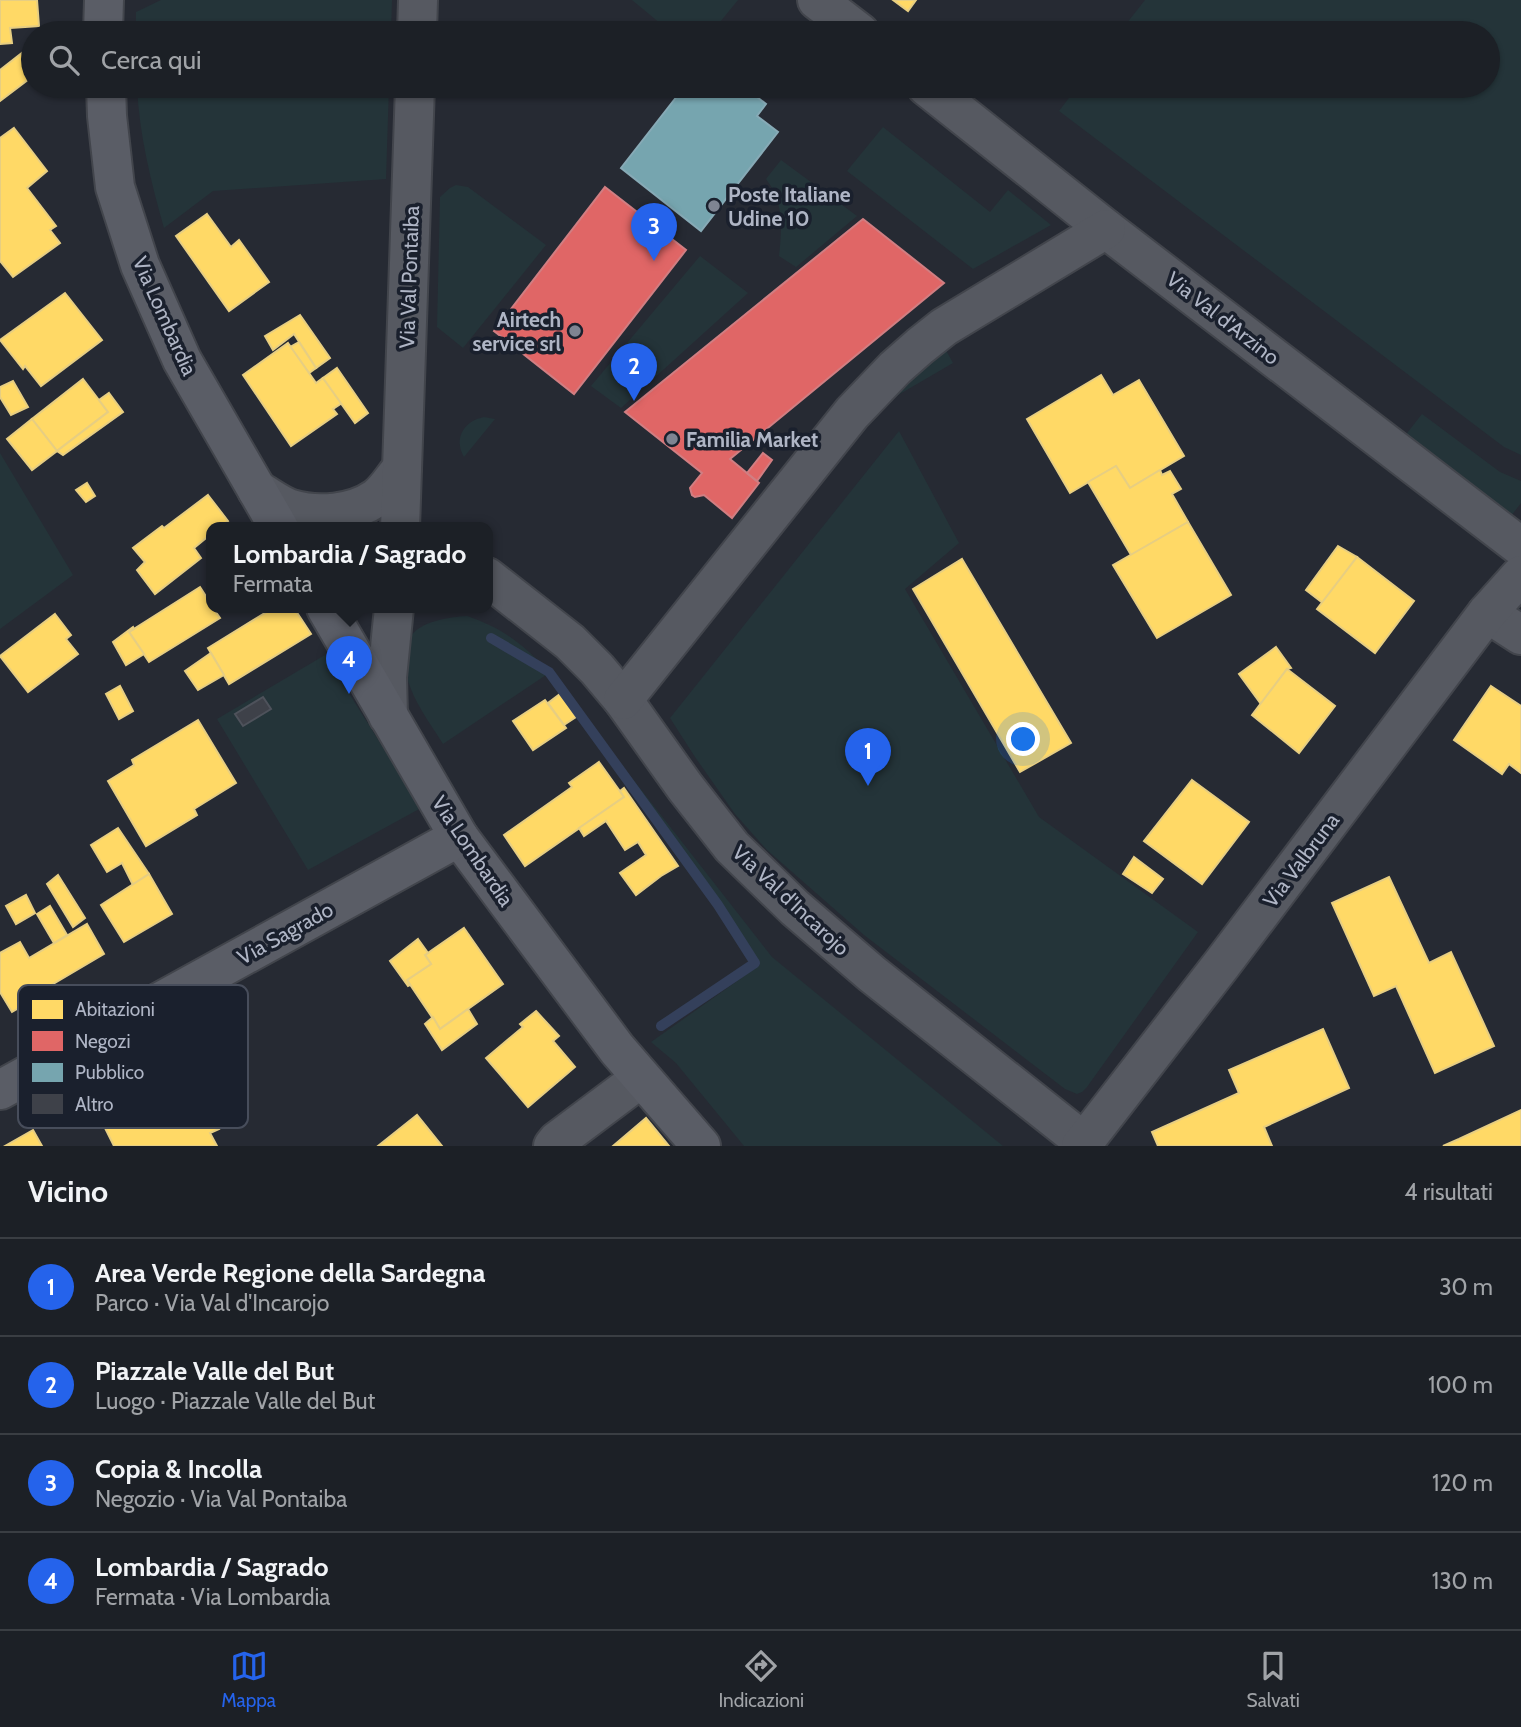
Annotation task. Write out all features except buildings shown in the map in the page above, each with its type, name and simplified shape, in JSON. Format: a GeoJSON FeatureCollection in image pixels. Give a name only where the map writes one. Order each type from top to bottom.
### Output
{"type":"FeatureCollection","features":[{"type":"Feature","properties":{"kind":"street"},"geometry":{"type":"LineString","coordinates":[[103,21],[104,0]]}},
{"type":"Feature","properties":{"kind":"street"},"geometry":{"type":"LineString","coordinates":[[417,21],[418,0]]}},
{"type":"Feature","properties":{"kind":"street"},"geometry":{"type":"LineString","coordinates":[[817,0],[844,21]]}},
{"type":"Feature","properties":{"kind":"street","name":"Via Lombardia"},"geometry":{"type":"LineString","coordinates":[[106,98],[116,187],[140,265],[182,360],[276,522]]}},
{"type":"Feature","properties":{"kind":"street","name":"Via Val Pontaiba"},"geometry":{"type":"LineString","coordinates":[[394,522],[402,468],[415,98]]}},
{"type":"Feature","properties":{"kind":"street","name":"Via Val d'Arzino"},"geometry":{"type":"LineString","coordinates":[[941,98],[1106,229],[1521,547]]}},
{"type":"Feature","properties":{"kind":"street"},"geometry":{"type":"LineString","coordinates":[[623,700],[852,413],[888,374],[944,327],[1106,229]]}},
{"type":"Feature","properties":{"kind":"street"},"geometry":{"type":"LineString","coordinates":[[257,490],[290,509],[317,513],[337,512],[378,497],[402,468]]}},
{"type":"Feature","properties":{"kind":"street","name":"Via Valbruna"},"geometry":{"type":"LineString","coordinates":[[1083,1144],[1487,613],[1521,575]]}},
{"type":"Feature","properties":{"kind":"street","name":"Via Val d'Incarojo"},"geometry":{"type":"LineString","coordinates":[[493,582],[570,642],[597,669],[732,847],[786,899],[872,974],[1083,1144]]}},
{"type":"Feature","properties":{"kind":"street","name":"Via Val d'Incarojo"},"geometry":{"type":"LineString","coordinates":[[493,602],[540,617]]}},
{"type":"Feature","properties":{"kind":"street","name":"Via Lombardia"},"geometry":{"type":"LineString","coordinates":[[329,613],[459,837],[617,1049],[701,1146]]}},
{"type":"Feature","properties":{"kind":"street"},"geometry":{"type":"LineString","coordinates":[[388,716],[387,677],[393,620],[412,613]]}},
{"type":"Feature","properties":{"kind":"street"},"geometry":{"type":"LineString","coordinates":[[1487,613],[1521,635]]}},
{"type":"Feature","properties":{"kind":"street","name":"Via Sagrado"},"geometry":{"type":"LineString","coordinates":[[190,985],[459,837]]}},
{"type":"Feature","properties":{"kind":"street"},"geometry":{"type":"LineString","coordinates":[[554,1146],[641,1078]]}},
{"type":"Feature","properties":{"kind":"street","name":"Via Sagrado"},"geometry":{"type":"LineString","coordinates":[[0,1090],[18,1080]]}},
{"type":"Feature","properties":{"kind":"shaded area"},"geometry":{"type":"Polygon","coordinates":[[[161,0],[392,0],[391,21],[136,21],[136,12],[161,0]]]}},
{"type":"Feature","properties":{"kind":"shaded area"},"geometry":{"type":"Polygon","coordinates":[[[632,0],[738,0],[721,21],[657,21],[632,0]]]}},
{"type":"Feature","properties":{"kind":"shaded area"},"geometry":{"type":"Polygon","coordinates":[[[1145,0],[1521,0],[1521,455],[1504,447],[1059,111],[1069,98],[1500,98],[1500,21],[1128,21],[1145,0]]]}},
{"type":"Feature","properties":{"kind":"shaded area"},"geometry":{"type":"Polygon","coordinates":[[[138,98],[389,98],[386,179],[213,191],[164,228],[140,122],[138,98]]]}},
{"type":"Feature","properties":{"kind":"shaded area"},"geometry":{"type":"Polygon","coordinates":[[[883,127],[990,212],[1008,190],[1051,225],[973,269],[847,171],[883,127]]]}},
{"type":"Feature","properties":{"kind":"shaded area"},"geometry":{"type":"Polygon","coordinates":[[[781,160],[857,216],[796,267],[779,256],[779,206],[766,179],[781,160]]]}},
{"type":"Feature","properties":{"kind":"shaded area"},"geometry":{"type":"Polygon","coordinates":[[[456,185],[468,187],[546,245],[463,348],[437,327],[440,197],[456,185]]]}},
{"type":"Feature","properties":{"kind":"shaded area"},"geometry":{"type":"Polygon","coordinates":[[[700,256],[748,293],[621,408],[591,386],[700,256]]]}},
{"type":"Feature","properties":{"kind":"shaded area"},"geometry":{"type":"Polygon","coordinates":[[[943,345],[953,363],[881,405],[943,345]]]}},
{"type":"Feature","properties":{"kind":"shaded area"},"geometry":{"type":"Polygon","coordinates":[[[1422,414],[1500,472],[1521,481],[1521,503],[1511,516],[1404,437],[1422,414]]]}},
{"type":"Feature","properties":{"kind":"shaded area"},"geometry":{"type":"Polygon","coordinates":[[[484,417],[495,419],[464,457],[460,443],[462,431],[471,422],[484,417]]]}},
{"type":"Feature","properties":{"kind":"shaded area"},"geometry":{"type":"Polygon","coordinates":[[[899,431],[959,543],[905,589],[1039,817],[1198,932],[1087,1087],[1077,1094],[1065,1089],[864,935],[767,850],[735,814],[670,718],[899,431]]]}},
{"type":"Feature","properties":{"kind":"shaded area"},"geometry":{"type":"Polygon","coordinates":[[[0,453],[73,575],[0,629],[0,453]]]}},
{"type":"Feature","properties":{"kind":"shaded area"},"geometry":{"type":"Polygon","coordinates":[[[467,616],[512,638],[549,672],[772,957],[1003,1146],[744,1146],[676,1063],[651,1042],[760,965],[549,673],[443,744],[413,695],[406,672],[408,643],[413,633],[427,624],[467,616]]]}},
{"type":"Feature","properties":{"kind":"shaded area"},"geometry":{"type":"Polygon","coordinates":[[[325,655],[421,808],[308,870],[217,719],[325,655]]]}},
{"type":"Feature","properties":{"kind":"waterway"},"geometry":{"type":"LineString","coordinates":[[491,638],[549,672],[718,905],[755,963],[661,1026]]}},
{"type":"Feature","properties":{"kind":"place","name":"Poste Italiane Udine 10"},"geometry":{"type":"Point","coordinates":[714,206]}},
{"type":"Feature","properties":{"kind":"place","name":"Copia & Incolla"},"geometry":{"type":"Point","coordinates":[654,261]}},
{"type":"Feature","properties":{"kind":"place","name":"Airtech service srl"},"geometry":{"type":"Point","coordinates":[575,331]}},
{"type":"Feature","properties":{"kind":"place","name":"Piazzale Valle del But"},"geometry":{"type":"Point","coordinates":[634,401]}},
{"type":"Feature","properties":{"kind":"place","name":"Familia Market"},"geometry":{"type":"Point","coordinates":[672,439]}},
{"type":"Feature","properties":{"kind":"place","name":"Lombardia / Sagrado"},"geometry":{"type":"Point","coordinates":[349,694]}},
{"type":"Feature","properties":{"kind":"place","name":"Area Verde Regione della Sardegna"},"geometry":{"type":"Point","coordinates":[868,786]}}]}
